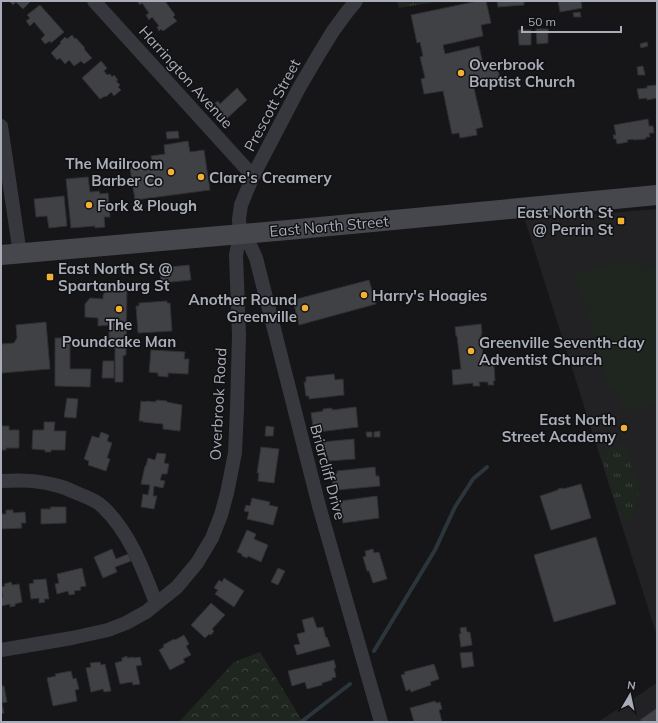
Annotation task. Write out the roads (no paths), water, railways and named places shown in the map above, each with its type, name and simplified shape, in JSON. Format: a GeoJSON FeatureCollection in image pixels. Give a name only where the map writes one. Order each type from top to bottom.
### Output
{"type":"FeatureCollection","features":[{"type":"Feature","properties":{"kind":"main road","name":"East North Street"},"geometry":{"type":"LineString","coordinates":[[11,254],[657,195]]}},
{"type":"Feature","properties":{"kind":"street","name":"Harrington Avenue"},"geometry":{"type":"LineString","coordinates":[[94,1],[253,176]]}},
{"type":"Feature","properties":{"kind":"street","name":"Prescott Street"},"geometry":{"type":"LineString","coordinates":[[240,234],[239,219],[241,205],[253,176],[299,88],[316,59],[333,31],[356,1]]}},
{"type":"Feature","properties":{"kind":"street"},"geometry":{"type":"LineString","coordinates":[[1,126],[11,254]]}},
{"type":"Feature","properties":{"kind":"street","name":"Overbrook Road"},"geometry":{"type":"LineString","coordinates":[[1,650],[72,638],[108,630],[126,623],[146,612],[177,587],[197,563],[212,538],[221,515],[227,493],[235,453],[239,335],[236,255],[240,234]]}},
{"type":"Feature","properties":{"kind":"street","name":"Briarcliff Drive"},"geometry":{"type":"LineString","coordinates":[[240,234],[250,245],[256,258],[319,506],[381,722]]}},
{"type":"Feature","properties":{"kind":"street"},"geometry":{"type":"LineString","coordinates":[[1,481],[37,481],[60,486],[84,496],[102,506],[115,520],[128,539],[140,563],[156,603]]}},
{"type":"Feature","properties":{"kind":"waterway"},"geometry":{"type":"LineString","coordinates":[[374,651],[435,550],[455,507],[473,479],[487,467]]}},
{"type":"Feature","properties":{"kind":"waterway"},"geometry":{"type":"LineString","coordinates":[[301,722],[350,684]]}},
{"type":"Feature","properties":{"kind":"place","name":"Overbrook Baptist Church"},"geometry":{"type":"Point","coordinates":[461,73]}},
{"type":"Feature","properties":{"kind":"place","name":"The Mailroom Barber Co"},"geometry":{"type":"Point","coordinates":[171,172]}},
{"type":"Feature","properties":{"kind":"place","name":"Clare's Creamery"},"geometry":{"type":"Point","coordinates":[201,177]}},
{"type":"Feature","properties":{"kind":"place","name":"Fork & Plough"},"geometry":{"type":"Point","coordinates":[89,205]}},
{"type":"Feature","properties":{"kind":"place","name":"East North St @ Perrin St"},"geometry":{"type":"Point","coordinates":[621,221]}},
{"type":"Feature","properties":{"kind":"place","name":"East North St @ Spartanburg St"},"geometry":{"type":"Point","coordinates":[50,277]}},
{"type":"Feature","properties":{"kind":"place","name":"Harry's Hoagies"},"geometry":{"type":"Point","coordinates":[364,295]}},
{"type":"Feature","properties":{"kind":"place","name":"Another Round Greenville"},"geometry":{"type":"Point","coordinates":[305,308]}},
{"type":"Feature","properties":{"kind":"place","name":"The Poundcake Man"},"geometry":{"type":"Point","coordinates":[119,309]}},
{"type":"Feature","properties":{"kind":"place","name":"Greenville Seventh-day Adventist Church"},"geometry":{"type":"Point","coordinates":[471,351]}},
{"type":"Feature","properties":{"kind":"place","name":"East North Street Academy"},"geometry":{"type":"Point","coordinates":[624,428]}}]}
